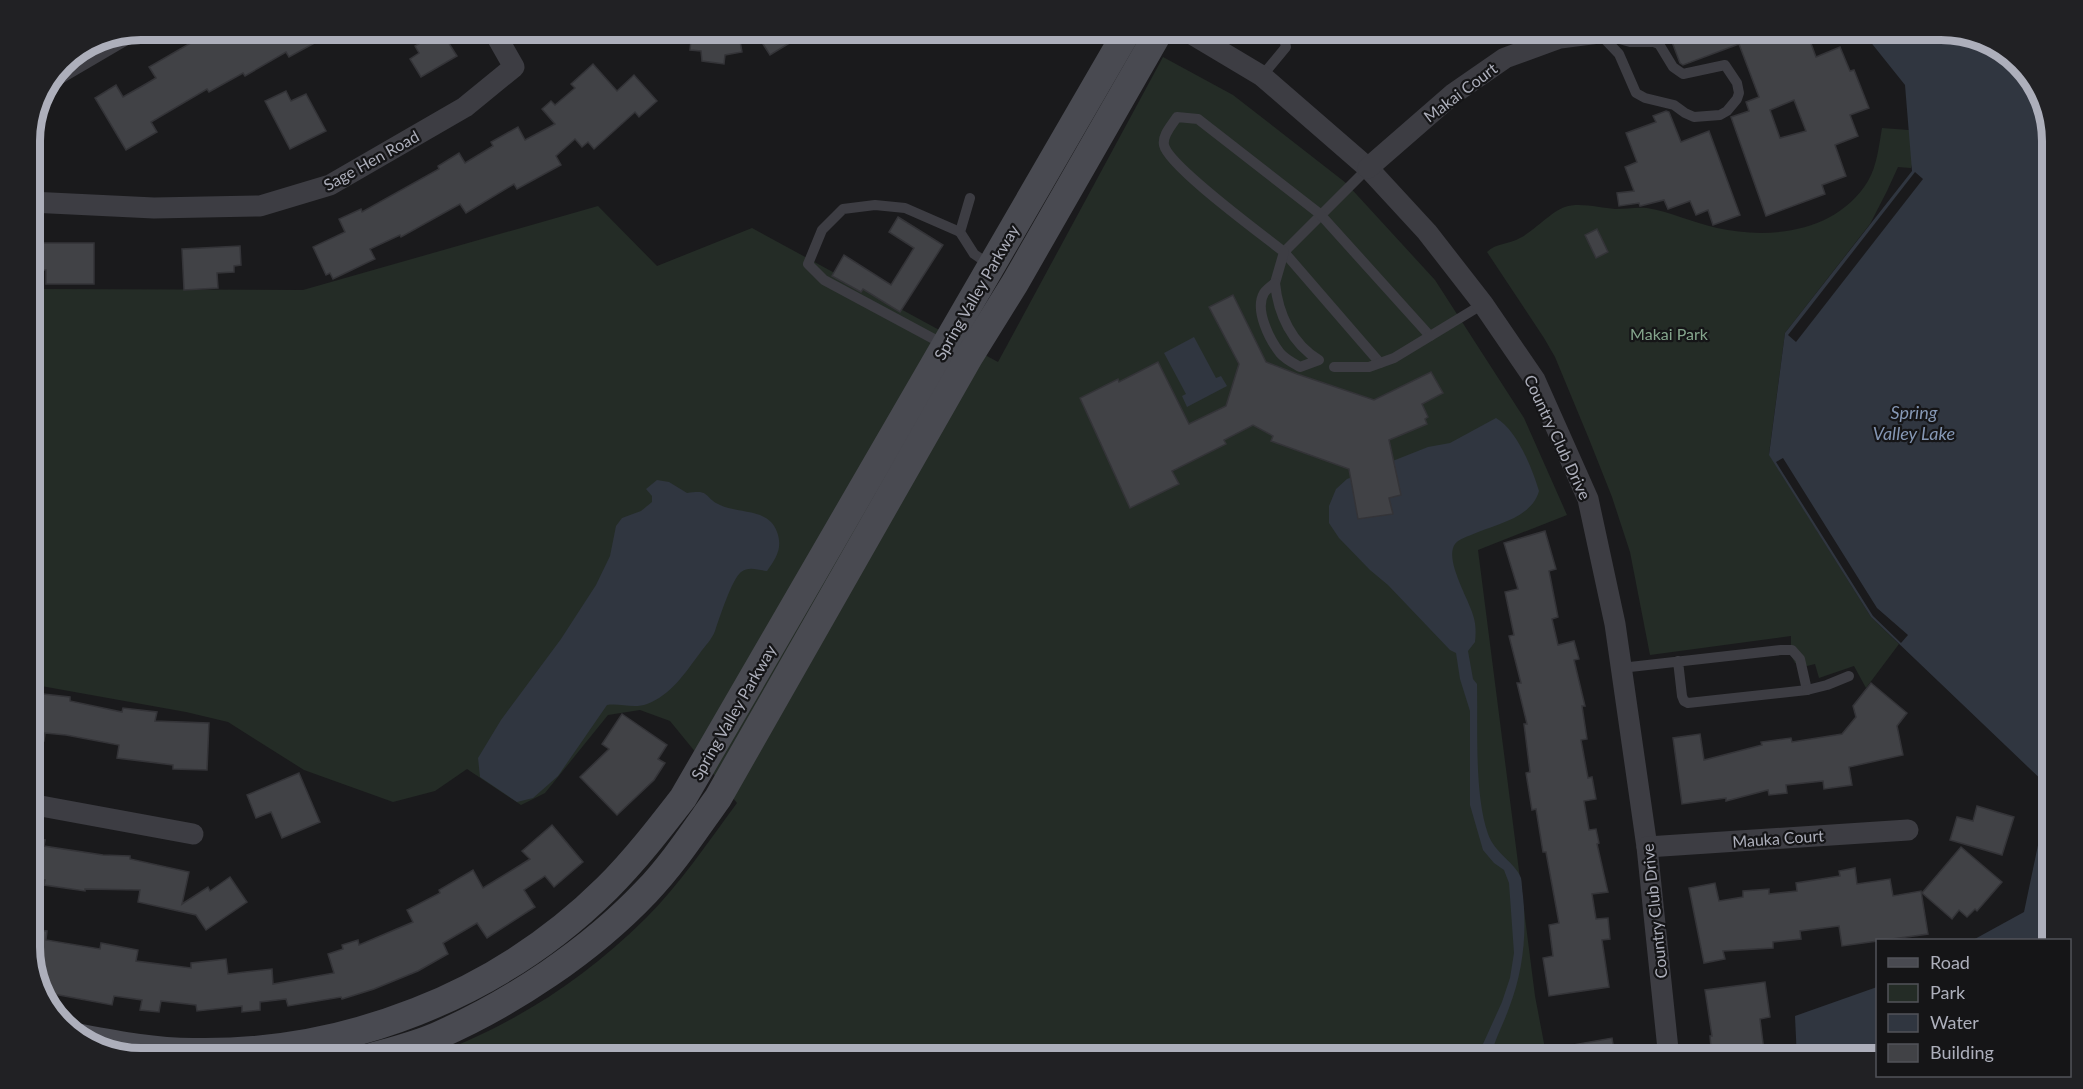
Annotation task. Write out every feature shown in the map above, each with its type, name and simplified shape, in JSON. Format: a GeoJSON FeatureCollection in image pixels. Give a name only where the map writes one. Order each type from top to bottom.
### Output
{"type":"FeatureCollection","features":[{"type":"Feature","properties":{"kind":"street","name":"Sage Hen Road"},"geometry":{"type":"LineString","coordinates":[[41,203],[154,208],[260,206],[330,185],[465,107],[514,66],[499,40]]}},
{"type":"Feature","properties":{"kind":"street","name":"Spring Valley Parkway"},"geometry":{"type":"LineString","coordinates":[[1003,275],[1123,40]]}},
{"type":"Feature","properties":{"kind":"street","name":"Spring Valley Parkway"},"geometry":{"type":"LineString","coordinates":[[280,1048],[350,1035],[436,1004],[483,981],[524,957],[572,920],[645,848],[683,798],[1003,275],[1154,40]]}},
{"type":"Feature","properties":{"kind":"street","name":"Country Club Drive"},"geometry":{"type":"LineString","coordinates":[[1202,40],[1262,76],[1368,168],[1427,232],[1483,304],[1535,380],[1588,499],[1615,624],[1647,847],[1668,1048]]}},
{"type":"Feature","properties":{"kind":"street","name":"Makai Court"},"geometry":{"type":"LineString","coordinates":[[1368,168],[1453,94],[1505,58],[1554,40]]}},
{"type":"Feature","properties":{"kind":"street"},"geometry":{"type":"LineString","coordinates":[[82,59],[96,52]]}},
{"type":"Feature","properties":{"kind":"street","name":"Spring Valley Parkway"},"geometry":{"type":"LineString","coordinates":[[398,1048],[436,1036],[501,1003],[554,970],[590,942],[646,892],[679,852],[718,798],[957,351]]}},
{"type":"Feature","properties":{"kind":"street"},"geometry":{"type":"LineString","coordinates":[[41,806],[193,834]]}},
{"type":"Feature","properties":{"kind":"street","name":"Mauka Court"},"geometry":{"type":"LineString","coordinates":[[1647,847],[1908,830]]}},
{"type":"Feature","properties":{"kind":"street","name":"Spring Valley Parkway"},"geometry":{"type":"LineString","coordinates":[[112,1044],[135,1048]]}},
{"type":"Feature","properties":{"kind":"lane"},"geometry":{"type":"LineString","coordinates":[[1262,76],[1286,47],[1284,40]]}},
{"type":"Feature","properties":{"kind":"lane"},"geometry":{"type":"LineString","coordinates":[[1606,40],[1619,54],[1639,96],[1666,102],[1694,117],[1720,115],[1727,111],[1737,99],[1739,93],[1737,83],[1725,65],[1683,74],[1673,67],[1659,44],[1624,40]]}},
{"type":"Feature","properties":{"kind":"lane"},"geometry":{"type":"LineString","coordinates":[[1380,363],[1284,252],[1193,180],[1167,154],[1164,137],[1177,117],[1198,119],[1320,214],[1430,336]]}},
{"type":"Feature","properties":{"kind":"lane"},"geometry":{"type":"LineString","coordinates":[[1275,283],[1264,293],[1261,304],[1265,324],[1276,346],[1281,354],[1300,367],[1319,360],[1305,352],[1294,338],[1282,315],[1276,297],[1275,283],[1284,252],[1368,168]]}},
{"type":"Feature","properties":{"kind":"lane"},"geometry":{"type":"LineString","coordinates":[[960,232],[970,198]]}},
{"type":"Feature","properties":{"kind":"lane"},"geometry":{"type":"LineString","coordinates":[[957,351],[824,280],[808,264],[822,230],[843,209],[875,205],[905,208],[960,232],[974,254],[1003,275]]}},
{"type":"Feature","properties":{"kind":"lane"},"geometry":{"type":"LineString","coordinates":[[1334,368],[1369,367],[1394,358],[1483,304]]}},
{"type":"Feature","properties":{"kind":"lane"},"geometry":{"type":"LineString","coordinates":[[1621,668],[1781,650],[1792,651],[1800,659],[1807,690]]}},
{"type":"Feature","properties":{"kind":"lane"},"geometry":{"type":"LineString","coordinates":[[1678,661],[1682,696],[1688,703],[1807,690],[1849,676]]}},
{"type":"Feature","properties":{"kind":"green space"},"geometry":{"type":"Polygon","coordinates":[[[1163,57],[1233,95],[1346,183],[1435,280],[1524,418],[1567,515],[1478,550],[1535,996],[1545,1048],[450,1048],[486,1032],[542,1001],[621,942],[670,891],[737,803],[670,721],[640,710],[608,715],[545,793],[521,805],[467,769],[435,791],[393,802],[304,770],[228,722],[186,712],[41,686],[41,289],[303,290],[598,206],[657,266],[752,228],[998,362],[1163,57]]]}},
{"type":"Feature","properties":{"kind":"green space","name":"Makai Park"},"geometry":{"type":"Polygon","coordinates":[[[1882,128],[1922,131],[1911,168],[1898,167],[1870,224],[1785,333],[1769,454],[1871,617],[1899,644],[1866,688],[1854,666],[1819,678],[1815,664],[1807,666],[1795,663],[1791,655],[1791,636],[1650,655],[1630,552],[1612,497],[1589,439],[1555,357],[1487,252],[1525,235],[1560,209],[1577,205],[1615,209],[1647,208],[1708,226],[1738,232],[1780,232],[1801,228],[1839,212],[1855,198],[1874,169],[1882,128]]]}},
{"type":"Feature","properties":{"kind":"water","name":"Spring Valley Lake"},"geometry":{"type":"Polygon","coordinates":[[[1869,40],[1955,41],[1986,51],[1998,57],[2026,85],[2041,122],[2042,780],[1871,617],[1769,455],[1785,333],[1912,171],[1905,85],[1869,40]]]}},
{"type":"Feature","properties":{"kind":"water"},"geometry":{"type":"Polygon","coordinates":[[[1194,337],[1216,378],[1221,376],[1227,386],[1187,407],[1182,396],[1186,394],[1164,353],[1194,337]]]}},
{"type":"Feature","properties":{"kind":"water"},"geometry":{"type":"Polygon","coordinates":[[[1496,418],[1511,431],[1517,440],[1539,491],[1535,500],[1520,514],[1461,539],[1452,551],[1452,559],[1474,618],[1476,632],[1475,642],[1468,651],[1473,679],[1477,684],[1479,781],[1484,818],[1491,841],[1521,878],[1524,910],[1523,953],[1518,981],[1493,1048],[1482,1048],[1502,1002],[1510,978],[1514,953],[1509,883],[1504,870],[1494,863],[1483,850],[1470,805],[1470,711],[1460,679],[1456,653],[1450,650],[1388,585],[1370,570],[1339,538],[1329,523],[1329,506],[1336,489],[1347,479],[1428,447],[1450,443],[1496,418]]]}},
{"type":"Feature","properties":{"kind":"water"},"geometry":{"type":"Polygon","coordinates":[[[657,480],[669,482],[687,493],[704,493],[720,505],[760,515],[767,519],[773,524],[779,538],[776,557],[767,571],[747,569],[737,576],[712,637],[683,676],[670,689],[647,704],[607,705],[558,776],[533,798],[517,802],[480,777],[478,758],[501,720],[561,639],[596,585],[610,556],[616,526],[622,518],[641,511],[652,502],[652,496],[646,489],[657,480]]]}},
{"type":"Feature","properties":{"kind":"water","name":"Spring Valley Lake"},"geometry":{"type":"Polygon","coordinates":[[[2042,826],[2042,939],[1975,939],[2024,912],[2042,826]]]}},
{"type":"Feature","properties":{"kind":"water"},"geometry":{"type":"Polygon","coordinates":[[[1876,987],[1876,1048],[1796,1048],[1795,1016],[1876,987]]]}},
{"type":"Feature","properties":{"kind":"pier"},"geometry":{"type":"Polygon","coordinates":[[[1915,172],[1923,179],[1796,342],[1788,335],[1915,172]]]}},
{"type":"Feature","properties":{"kind":"pier"},"geometry":{"type":"Polygon","coordinates":[[[1783,458],[1877,608],[1908,635],[1901,643],[1873,616],[1776,462],[1783,458]]]}},
{"type":"Feature","properties":{"kind":"building"},"geometry":{"type":"Polygon","coordinates":[[[196,40],[320,40],[289,57],[286,52],[245,76],[243,73],[209,92],[207,89],[151,122],[157,132],[126,150],[95,98],[116,85],[123,97],[144,85],[156,78],[149,67],[196,40]]]}},
{"type":"Feature","properties":{"kind":"building"},"geometry":{"type":"Polygon","coordinates":[[[425,40],[451,40],[448,42],[457,56],[421,77],[410,59],[419,53],[415,46],[425,40]]]}},
{"type":"Feature","properties":{"kind":"building"},"geometry":{"type":"Polygon","coordinates":[[[691,40],[740,40],[742,52],[725,55],[724,64],[702,61],[701,51],[690,50],[691,40]]]}},
{"type":"Feature","properties":{"kind":"building"},"geometry":{"type":"Polygon","coordinates":[[[760,40],[795,40],[770,55],[760,40]]]}},
{"type":"Feature","properties":{"kind":"building"},"geometry":{"type":"Polygon","coordinates":[[[1677,40],[1810,40],[1816,57],[1840,47],[1850,71],[1854,70],[1869,108],[1850,115],[1858,136],[1835,145],[1846,176],[1822,185],[1825,194],[1766,216],[1731,117],[1749,111],[1746,102],[1759,97],[1739,44],[1683,65],[1680,63],[1672,42],[1677,40]],[[1794,100],[1770,110],[1780,138],[1806,131],[1794,100]]]}},
{"type":"Feature","properties":{"kind":"building"},"geometry":{"type":"Polygon","coordinates":[[[593,64],[617,91],[634,75],[657,101],[639,117],[635,112],[594,149],[588,142],[582,147],[575,139],[556,156],[561,165],[517,189],[514,184],[466,213],[460,204],[401,237],[400,235],[370,249],[375,259],[333,279],[330,273],[326,275],[313,247],[345,232],[339,219],[361,209],[362,212],[439,169],[438,166],[459,153],[465,163],[493,146],[491,142],[518,127],[525,140],[555,124],[542,109],[551,101],[555,105],[575,88],[571,84],[593,64]]]}},
{"type":"Feature","properties":{"kind":"building"},"geometry":{"type":"Polygon","coordinates":[[[286,91],[291,101],[306,94],[326,131],[290,149],[265,101],[286,91]]]}},
{"type":"Feature","properties":{"kind":"building"},"geometry":{"type":"Polygon","coordinates":[[[1669,112],[1681,142],[1709,131],[1740,215],[1713,225],[1708,210],[1696,215],[1690,201],[1668,209],[1664,200],[1640,206],[1639,203],[1619,206],[1617,193],[1634,191],[1625,167],[1637,162],[1626,133],[1656,122],[1653,116],[1669,112]]]}},
{"type":"Feature","properties":{"kind":"building"},"geometry":{"type":"Polygon","coordinates":[[[898,217],[943,245],[900,312],[863,289],[861,292],[832,276],[844,255],[891,285],[914,248],[889,232],[898,217]]]}},
{"type":"Feature","properties":{"kind":"building"},"geometry":{"type":"Polygon","coordinates":[[[1597,229],[1608,252],[1596,258],[1585,235],[1597,229]]]}},
{"type":"Feature","properties":{"kind":"building"},"geometry":{"type":"Polygon","coordinates":[[[41,243],[94,243],[94,284],[46,284],[46,270],[41,270],[41,243]]]}},
{"type":"Feature","properties":{"kind":"building"},"geometry":{"type":"Polygon","coordinates":[[[240,246],[241,265],[234,266],[234,272],[217,273],[218,288],[184,290],[182,249],[240,246]]]}},
{"type":"Feature","properties":{"kind":"building"},"geometry":{"type":"Polygon","coordinates":[[[1233,295],[1266,362],[1374,400],[1431,372],[1443,393],[1422,404],[1428,417],[1425,419],[1427,424],[1389,440],[1401,495],[1389,498],[1393,514],[1358,519],[1349,469],[1271,441],[1273,436],[1253,425],[1224,440],[1226,444],[1172,471],[1179,484],[1130,508],[1080,398],[1118,379],[1119,382],[1158,362],[1189,424],[1226,406],[1239,364],[1209,307],[1233,295]]]}},
{"type":"Feature","properties":{"kind":"building"},"geometry":{"type":"Polygon","coordinates":[[[1545,531],[1556,569],[1549,571],[1558,617],[1552,619],[1558,645],[1574,641],[1579,659],[1574,660],[1585,706],[1582,706],[1587,739],[1581,740],[1588,778],[1592,777],[1596,799],[1584,801],[1589,830],[1596,829],[1599,843],[1597,844],[1608,892],[1592,894],[1596,919],[1608,918],[1610,939],[1602,940],[1609,987],[1549,996],[1543,958],[1553,956],[1549,925],[1559,923],[1546,852],[1543,852],[1536,809],[1532,810],[1526,773],[1530,772],[1524,724],[1527,724],[1517,683],[1521,683],[1509,636],[1514,635],[1505,592],[1518,589],[1504,543],[1545,531]]]}},
{"type":"Feature","properties":{"kind":"building"},"geometry":{"type":"Polygon","coordinates":[[[1871,683],[1907,713],[1897,726],[1903,755],[1849,767],[1852,785],[1824,789],[1823,781],[1786,785],[1787,793],[1769,795],[1768,790],[1726,801],[1726,798],[1682,804],[1673,738],[1700,734],[1704,760],[1762,745],[1761,742],[1791,738],[1792,742],[1842,734],[1856,717],[1853,706],[1871,683]]]}},
{"type":"Feature","properties":{"kind":"building"},"geometry":{"type":"Polygon","coordinates":[[[41,694],[70,697],[70,701],[122,712],[123,708],[157,712],[155,721],[209,723],[207,770],[173,769],[173,765],[117,758],[119,745],[66,735],[45,733],[44,741],[41,741],[41,694]]]}},
{"type":"Feature","properties":{"kind":"building"},"geometry":{"type":"Polygon","coordinates":[[[622,714],[667,745],[658,759],[665,763],[654,780],[617,815],[580,777],[609,749],[602,744],[622,714]]]}},
{"type":"Feature","properties":{"kind":"building"},"geometry":{"type":"Polygon","coordinates":[[[299,773],[320,822],[282,838],[271,812],[256,818],[247,795],[299,773]]]}},
{"type":"Feature","properties":{"kind":"building"},"geometry":{"type":"Polygon","coordinates":[[[1977,806],[2014,817],[2002,855],[1950,840],[1957,817],[1973,821],[1977,806]]]}},
{"type":"Feature","properties":{"kind":"building"},"geometry":{"type":"Polygon","coordinates":[[[552,825],[583,862],[554,887],[545,876],[524,890],[535,907],[487,938],[477,923],[443,943],[448,954],[418,971],[342,999],[341,997],[288,1006],[286,999],[260,1002],[260,1010],[242,1012],[242,1006],[197,1011],[196,1005],[161,1001],[159,1012],[140,1010],[142,1000],[114,996],[112,1005],[52,994],[42,967],[41,930],[47,931],[46,940],[100,949],[101,943],[138,950],[136,961],[191,968],[191,963],[226,959],[228,974],[272,969],[273,984],[334,973],[328,954],[343,949],[342,945],[358,940],[359,945],[413,922],[407,910],[440,893],[439,890],[473,870],[483,888],[530,859],[522,851],[552,825]]]}},
{"type":"Feature","properties":{"kind":"building"},"geometry":{"type":"Polygon","coordinates":[[[41,839],[45,840],[44,846],[103,855],[130,856],[130,859],[189,872],[182,904],[208,887],[210,891],[230,877],[247,902],[206,930],[196,915],[138,902],[140,890],[85,889],[85,891],[44,885],[45,880],[41,879],[41,839]]]}},
{"type":"Feature","properties":{"kind":"building"},"geometry":{"type":"Polygon","coordinates":[[[1961,847],[2002,882],[1977,911],[1975,909],[1967,917],[1959,910],[1952,919],[1922,893],[1961,847]]]}},
{"type":"Feature","properties":{"kind":"building"},"geometry":{"type":"Polygon","coordinates":[[[1855,868],[1857,884],[1890,879],[1893,896],[1921,891],[1928,934],[1876,939],[1876,941],[1842,946],[1839,926],[1800,931],[1801,939],[1773,942],[1773,948],[1723,951],[1725,959],[1704,963],[1689,888],[1715,883],[1719,901],[1743,897],[1743,891],[1769,889],[1769,894],[1797,891],[1796,883],[1840,876],[1839,871],[1855,868]]]}},
{"type":"Feature","properties":{"kind":"building"},"geometry":{"type":"Polygon","coordinates":[[[1765,982],[1770,1017],[1760,1019],[1764,1048],[1711,1048],[1710,1036],[1712,1036],[1705,990],[1765,982]]]}},
{"type":"Feature","properties":{"kind":"building"},"geometry":{"type":"Polygon","coordinates":[[[1612,1038],[1614,1048],[1567,1048],[1567,1046],[1612,1038]]]}}]}
